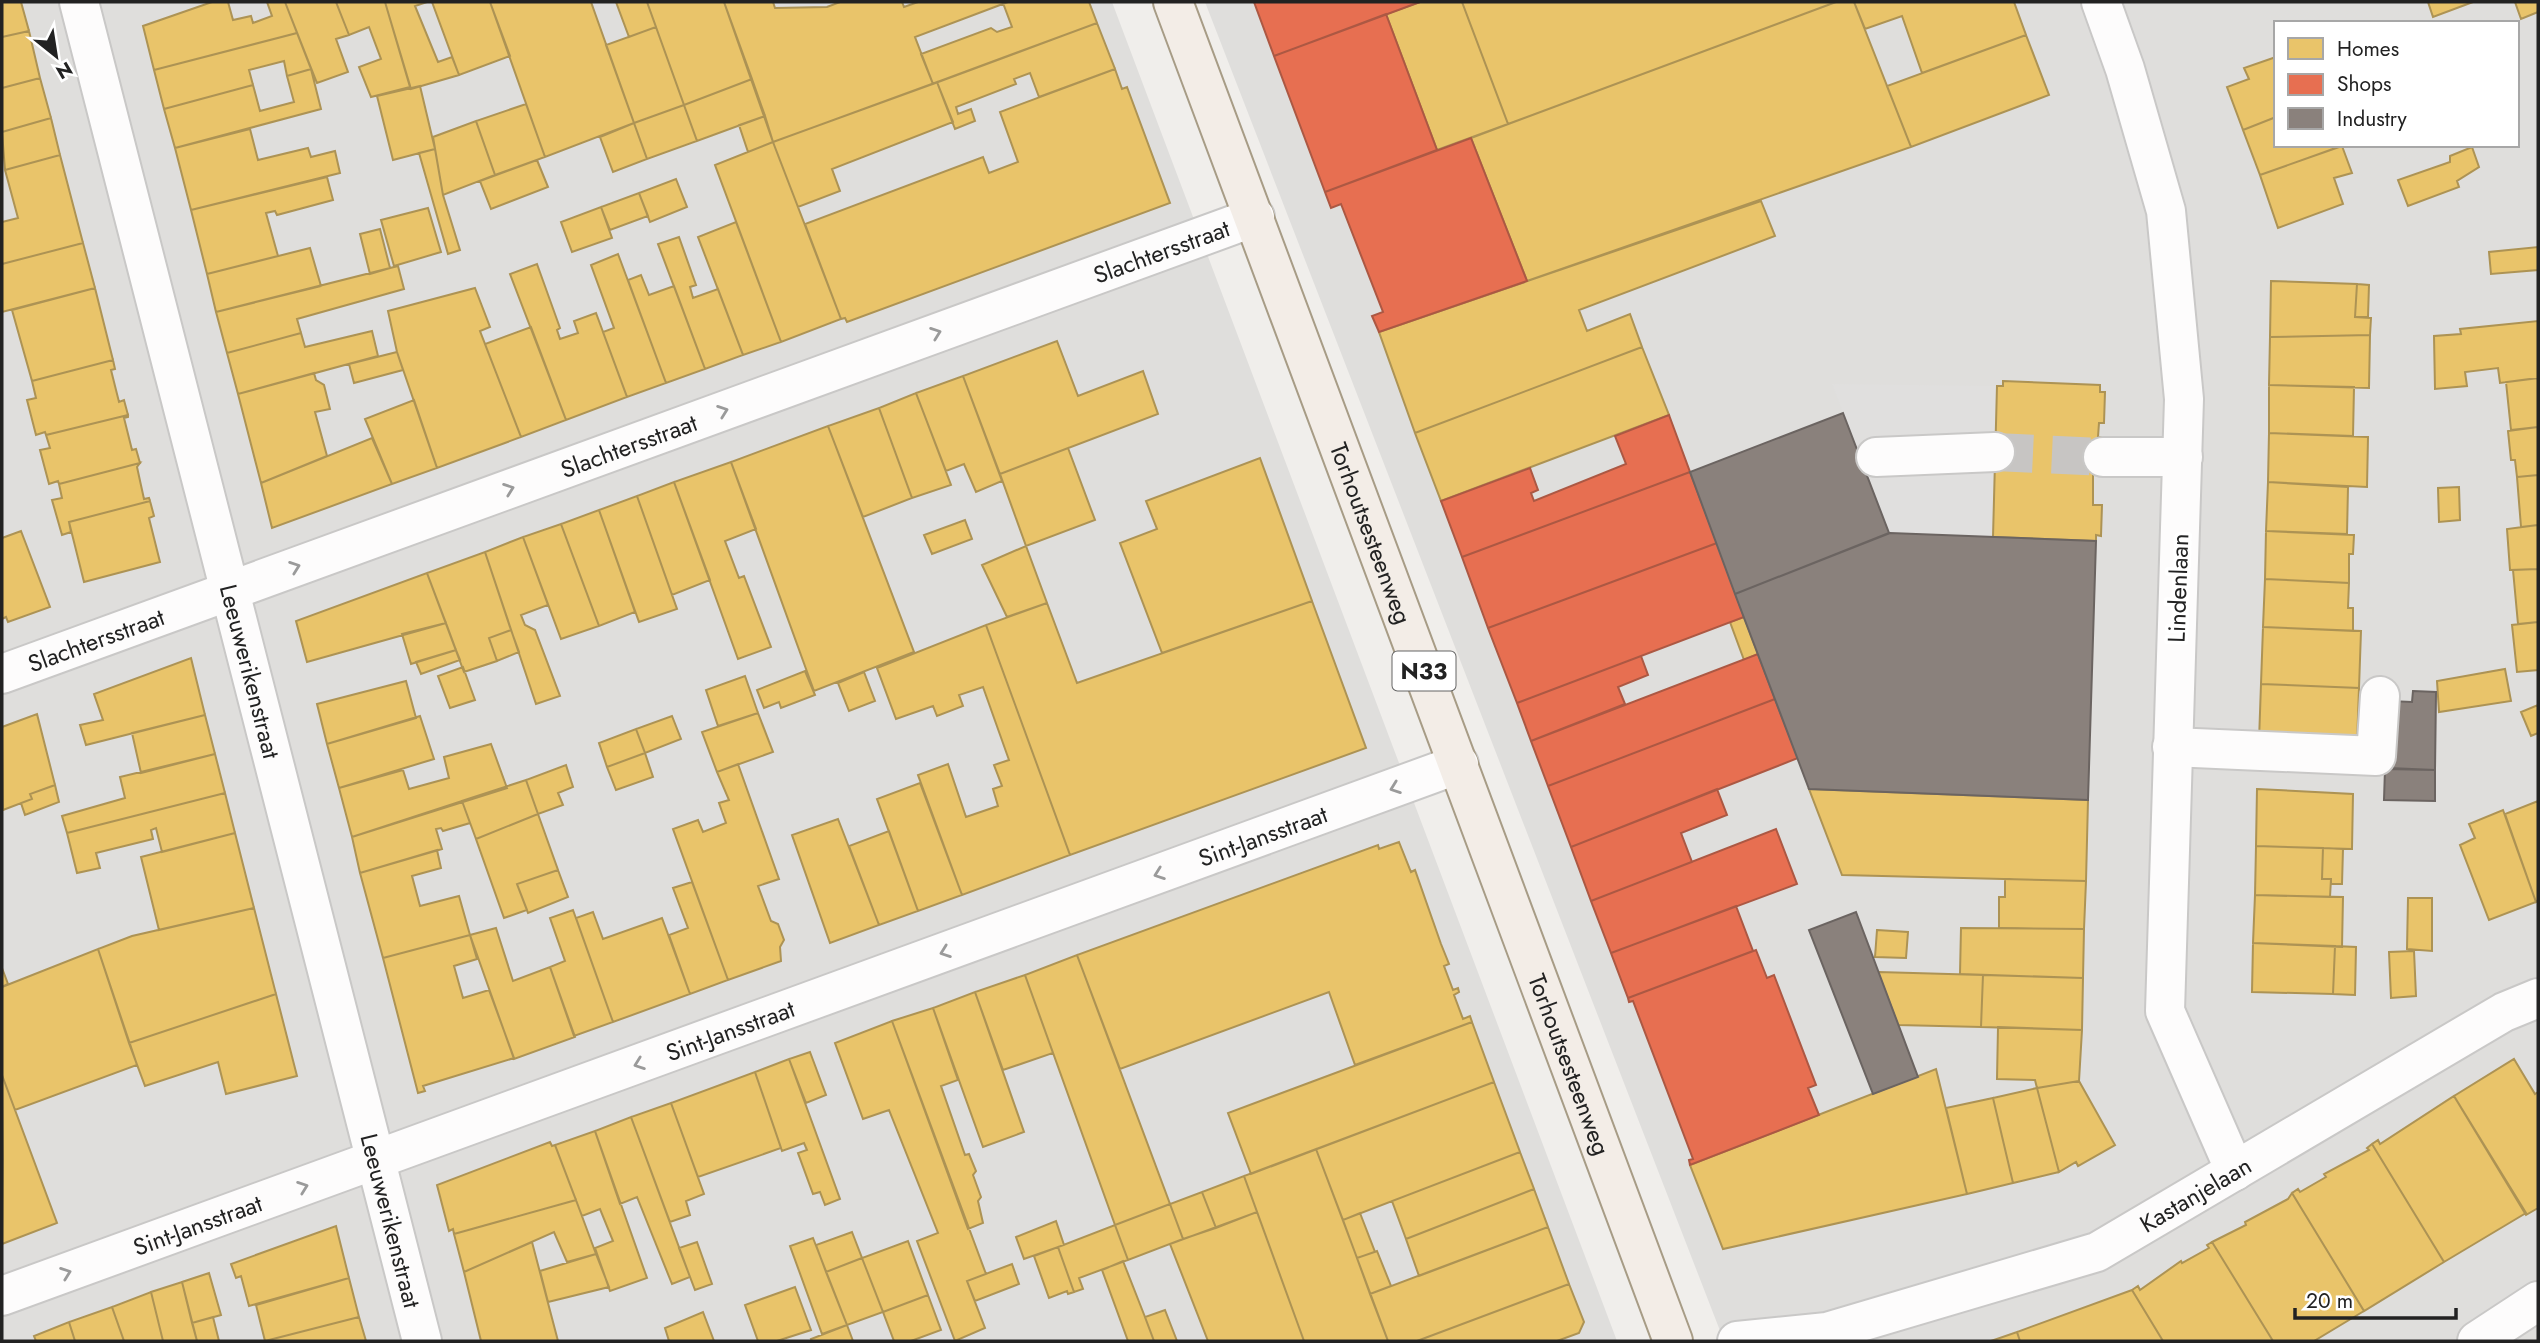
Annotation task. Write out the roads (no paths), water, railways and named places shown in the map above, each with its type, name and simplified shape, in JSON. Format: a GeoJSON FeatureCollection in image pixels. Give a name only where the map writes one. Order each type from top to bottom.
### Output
{"type":"FeatureCollection","features":[{"type":"Feature","properties":{"kind":"main road","name":"Torhoutsesteenweg"},"geometry":{"type":"LineString","coordinates":[[1173,2],[1673,1341]]}},
{"type":"Feature","properties":{"kind":"street","name":"Lindenlaan"},"geometry":{"type":"LineString","coordinates":[[2101,2],[2125,69],[2166,212],[2184,399],[2165,1011],[2235,1171]]}},
{"type":"Feature","properties":{"kind":"street","name":"Leeuwerikenstraat"},"geometry":{"type":"LineString","coordinates":[[87,3],[231,591],[422,1341]]}},
{"type":"Feature","properties":{"kind":"street","name":"Slachtersstraat"},"geometry":{"type":"LineString","coordinates":[[2,674],[1255,217]]}},
{"type":"Feature","properties":{"kind":"street"},"geometry":{"type":"LineString","coordinates":[[1876,457],[1995,452]]}},
{"type":"Feature","properties":{"kind":"street"},"geometry":{"type":"LineString","coordinates":[[2103,457],[2183,457]]}},
{"type":"Feature","properties":{"kind":"street"},"geometry":{"type":"LineString","coordinates":[[2172,747],[2376,756],[2380,696]]}},
{"type":"Feature","properties":{"kind":"street","name":"Sint-Jansstraat"},"geometry":{"type":"LineString","coordinates":[[2,1296],[1459,764]]}},
{"type":"Feature","properties":{"kind":"street","name":"Kastanjelaan"},"geometry":{"type":"LineString","coordinates":[[1737,1341],[1820,1337],[2097,1252],[2504,1012],[2538,998]]}},
{"type":"Feature","properties":{"kind":"street"},"geometry":{"type":"LineString","coordinates":[[2477,1341],[2538,1301]]}},
{"type":"Feature","properties":{"kind":"tunnel"},"geometry":{"type":"LineString","coordinates":[[1995,452],[2103,457]]}}]}
